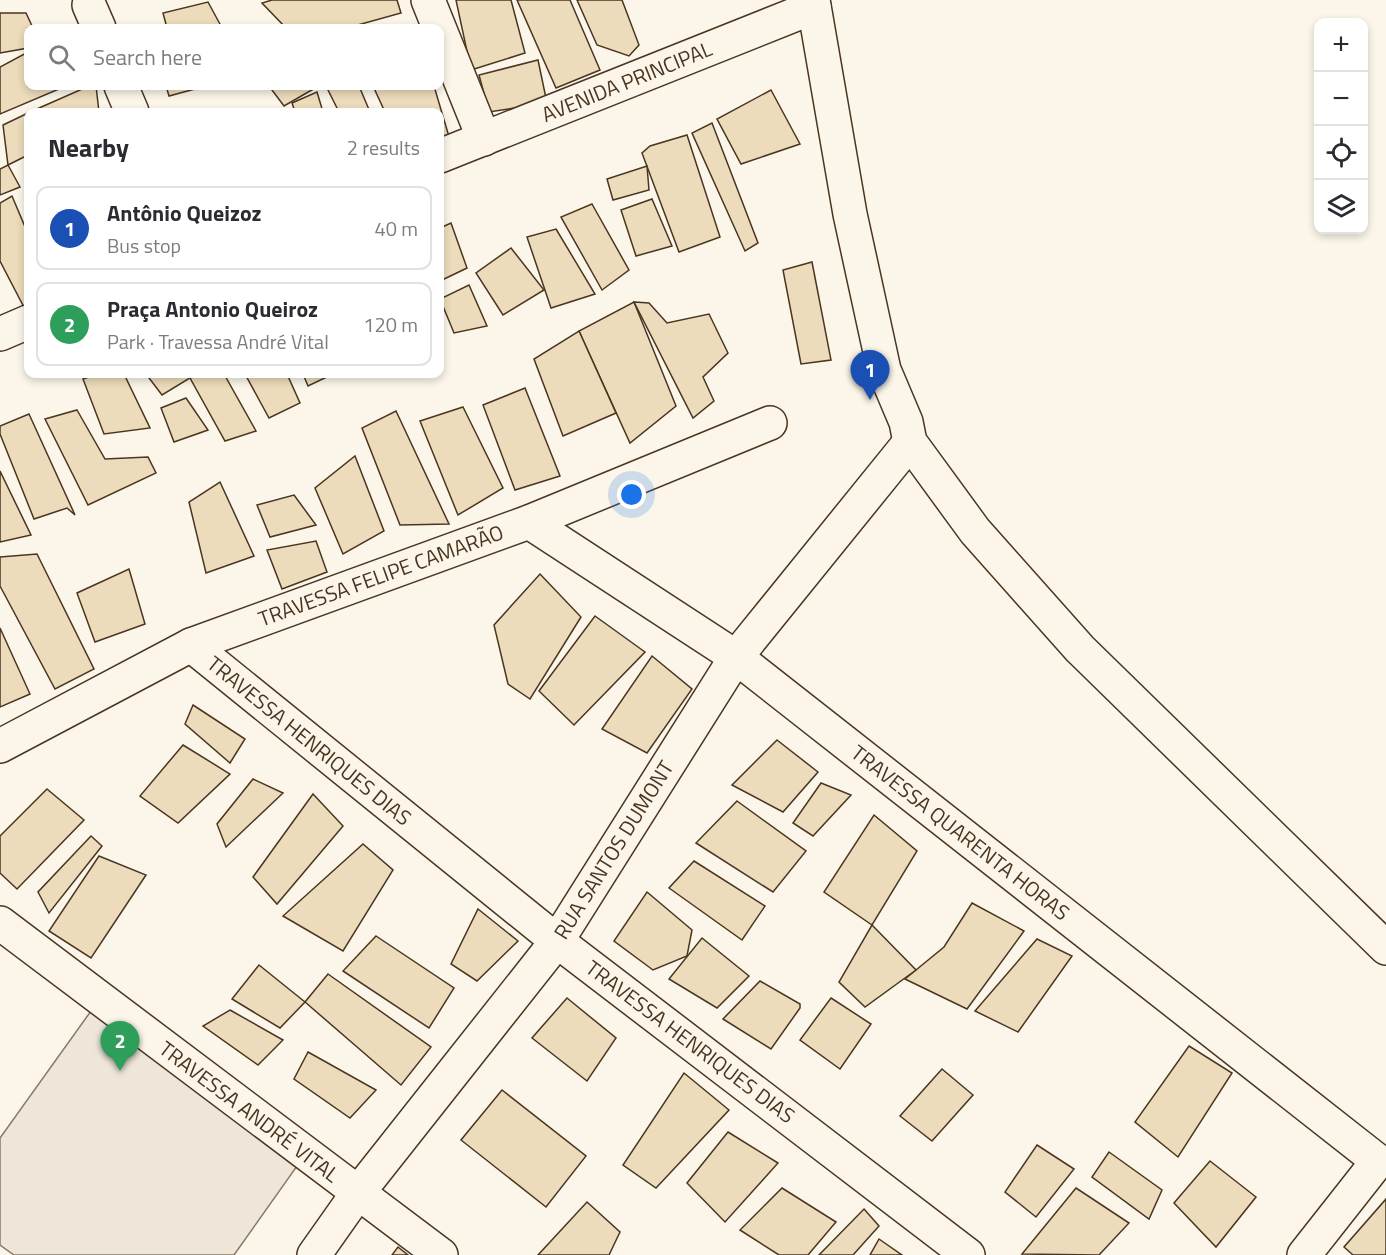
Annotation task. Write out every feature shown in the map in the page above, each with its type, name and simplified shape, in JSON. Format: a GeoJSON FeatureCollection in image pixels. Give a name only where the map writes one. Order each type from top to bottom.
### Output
{"type":"FeatureCollection","features":[{"type":"Feature","properties":{"kind":"street"},"geometry":{"type":"LineString","coordinates":[[428,0],[438,24]]}},
{"type":"Feature","properties":{"kind":"street"},"geometry":{"type":"LineString","coordinates":[[814,4],[850,214],[879,348],[884,370],[906,422],[910,442],[975,531],[1080,649],[1386,948]]}},
{"type":"Feature","properties":{"kind":"street","name":"AVENIDA PRINCIPAL"},"geometry":{"type":"LineString","coordinates":[[444,154],[814,4]]}},
{"type":"Feature","properties":{"kind":"street"},"geometry":{"type":"LineString","coordinates":[[444,40],[484,139]]}},
{"type":"Feature","properties":{"kind":"street"},"geometry":{"type":"LineString","coordinates":[[123,90],[130,108]]}},
{"type":"Feature","properties":{"kind":"street"},"geometry":{"type":"LineString","coordinates":[[0,334],[24,324]]}},
{"type":"Feature","properties":{"kind":"street","name":"TRAVESSA FELIPE CAMARÃO"},"geometry":{"type":"LineString","coordinates":[[0,746],[191,645],[529,522],[770,423]]}},
{"type":"Feature","properties":{"kind":"street","name":"RUA SANTOS DUMONT"},"geometry":{"type":"LineString","coordinates":[[314,1255],[357,1194],[557,941],[736,657],[910,442]]}},
{"type":"Feature","properties":{"kind":"street","name":"TRAVESSA QUARENTA HORAS"},"geometry":{"type":"LineString","coordinates":[[529,522],[736,657],[1378,1161],[1304,1255]]}},
{"type":"Feature","properties":{"kind":"street","name":"TRAVESSA HENRIQUES DIAS"},"geometry":{"type":"LineString","coordinates":[[191,645],[557,941],[968,1255]]}},
{"type":"Feature","properties":{"kind":"street","name":"TRAVESSA ANDRÉ VITAL"},"geometry":{"type":"LineString","coordinates":[[0,923],[441,1255]]}},
{"type":"Feature","properties":{"kind":"shaded area"},"geometry":{"type":"Polygon","coordinates":[[[96,1004],[307,1152],[234,1255],[14,1255],[0,1245],[0,1138],[96,1004]]]}},
{"type":"Feature","properties":{"kind":"building"},"geometry":{"type":"Polygon","coordinates":[[[272,0],[397,0],[401,13],[361,24],[282,24],[262,3],[272,0]]]}},
{"type":"Feature","properties":{"kind":"building"},"geometry":{"type":"Polygon","coordinates":[[[456,0],[511,0],[525,53],[471,70],[456,0]]]}},
{"type":"Feature","properties":{"kind":"building"},"geometry":{"type":"Polygon","coordinates":[[[517,0],[570,0],[600,70],[556,88],[517,0]]]}},
{"type":"Feature","properties":{"kind":"building"},"geometry":{"type":"Polygon","coordinates":[[[577,0],[622,0],[639,45],[629,56],[597,45],[577,0]]]}},
{"type":"Feature","properties":{"kind":"building"},"geometry":{"type":"Polygon","coordinates":[[[208,2],[220,24],[166,24],[163,13],[208,2]]]}},
{"type":"Feature","properties":{"kind":"building"},"geometry":{"type":"Polygon","coordinates":[[[0,13],[26,13],[31,24],[24,24],[24,49],[0,53],[0,13]]]}},
{"type":"Feature","properties":{"kind":"building"},"geometry":{"type":"Polygon","coordinates":[[[24,54],[24,90],[57,90],[0,114],[0,67],[24,54]]]}},
{"type":"Feature","properties":{"kind":"building"},"geometry":{"type":"Polygon","coordinates":[[[538,60],[547,103],[489,112],[479,75],[538,60]]]}},
{"type":"Feature","properties":{"kind":"building"},"geometry":{"type":"Polygon","coordinates":[[[80,90],[96,90],[99,108],[39,108],[80,90]]]}},
{"type":"Feature","properties":{"kind":"building"},"geometry":{"type":"Polygon","coordinates":[[[167,90],[191,90],[169,96],[167,90]]]}},
{"type":"Feature","properties":{"kind":"building"},"geometry":{"type":"Polygon","coordinates":[[[272,90],[312,90],[284,106],[272,90]]]}},
{"type":"Feature","properties":{"kind":"building"},"geometry":{"type":"Polygon","coordinates":[[[328,90],[361,90],[368,108],[337,108],[328,90]]]}},
{"type":"Feature","properties":{"kind":"building"},"geometry":{"type":"Polygon","coordinates":[[[375,90],[435,90],[441,108],[383,108],[375,90]]]}},
{"type":"Feature","properties":{"kind":"building"},"geometry":{"type":"Polygon","coordinates":[[[771,90],[800,144],[741,164],[717,119],[771,90]]]}},
{"type":"Feature","properties":{"kind":"building"},"geometry":{"type":"Polygon","coordinates":[[[317,92],[322,108],[294,108],[292,103],[317,92]]]}},
{"type":"Feature","properties":{"kind":"building"},"geometry":{"type":"Polygon","coordinates":[[[24,115],[24,157],[8,165],[3,125],[24,115]]]}},
{"type":"Feature","properties":{"kind":"building"},"geometry":{"type":"Polygon","coordinates":[[[444,120],[450,140],[444,142],[444,120]]]}},
{"type":"Feature","properties":{"kind":"building"},"geometry":{"type":"Polygon","coordinates":[[[712,123],[758,243],[745,251],[692,133],[712,123]]]}},
{"type":"Feature","properties":{"kind":"building"},"geometry":{"type":"Polygon","coordinates":[[[687,135],[720,237],[679,252],[642,153],[650,146],[687,135]]]}},
{"type":"Feature","properties":{"kind":"building"},"geometry":{"type":"Polygon","coordinates":[[[8,165],[20,187],[0,195],[0,169],[8,165]]]}},
{"type":"Feature","properties":{"kind":"building"},"geometry":{"type":"Polygon","coordinates":[[[647,166],[649,190],[613,200],[607,179],[647,166]]]}},
{"type":"Feature","properties":{"kind":"building"},"geometry":{"type":"Polygon","coordinates":[[[12,196],[24,224],[24,307],[0,261],[0,203],[12,196]]]}},
{"type":"Feature","properties":{"kind":"building"},"geometry":{"type":"Polygon","coordinates":[[[652,199],[672,246],[636,256],[621,210],[652,199]]]}},
{"type":"Feature","properties":{"kind":"building"},"geometry":{"type":"Polygon","coordinates":[[[592,204],[629,270],[602,290],[561,217],[592,204]]]}},
{"type":"Feature","properties":{"kind":"building"},"geometry":{"type":"Polygon","coordinates":[[[451,223],[467,268],[444,279],[444,226],[451,223]]]}},
{"type":"Feature","properties":{"kind":"building"},"geometry":{"type":"Polygon","coordinates":[[[556,229],[595,294],[551,308],[527,237],[556,229]]]}},
{"type":"Feature","properties":{"kind":"building"},"geometry":{"type":"Polygon","coordinates":[[[511,248],[544,290],[503,315],[476,273],[511,248]]]}},
{"type":"Feature","properties":{"kind":"building"},"geometry":{"type":"Polygon","coordinates":[[[812,262],[831,360],[801,364],[783,270],[812,262]]]}},
{"type":"Feature","properties":{"kind":"building"},"geometry":{"type":"Polygon","coordinates":[[[469,285],[487,326],[454,333],[444,309],[444,297],[469,285]]]}},
{"type":"Feature","properties":{"kind":"building"},"geometry":{"type":"Polygon","coordinates":[[[634,302],[676,406],[630,443],[579,331],[634,302]]]}},
{"type":"Feature","properties":{"kind":"building"},"geometry":{"type":"Polygon","coordinates":[[[634,302],[649,303],[667,323],[709,314],[728,353],[703,377],[714,401],[693,418],[634,302]]]}},
{"type":"Feature","properties":{"kind":"building"},"geometry":{"type":"Polygon","coordinates":[[[579,331],[616,413],[563,436],[534,359],[579,331]]]}},
{"type":"Feature","properties":{"kind":"building"},"geometry":{"type":"Polygon","coordinates":[[[126,378],[150,428],[104,434],[83,379],[126,378]]]}},
{"type":"Feature","properties":{"kind":"building"},"geometry":{"type":"Polygon","coordinates":[[[149,378],[190,378],[162,395],[149,378]]]}},
{"type":"Feature","properties":{"kind":"building"},"geometry":{"type":"Polygon","coordinates":[[[190,378],[226,378],[256,431],[225,441],[190,378]]]}},
{"type":"Feature","properties":{"kind":"building"},"geometry":{"type":"Polygon","coordinates":[[[247,378],[289,378],[300,403],[269,418],[247,378]]]}},
{"type":"Feature","properties":{"kind":"building"},"geometry":{"type":"Polygon","coordinates":[[[305,378],[325,378],[308,386],[305,378]]]}},
{"type":"Feature","properties":{"kind":"building"},"geometry":{"type":"Polygon","coordinates":[[[525,388],[560,476],[515,490],[483,405],[525,388]]]}},
{"type":"Feature","properties":{"kind":"building"},"geometry":{"type":"Polygon","coordinates":[[[186,398],[208,430],[174,442],[161,408],[186,398]]]}},
{"type":"Feature","properties":{"kind":"building"},"geometry":{"type":"Polygon","coordinates":[[[463,407],[503,488],[458,515],[420,421],[463,407]]]}},
{"type":"Feature","properties":{"kind":"building"},"geometry":{"type":"Polygon","coordinates":[[[77,410],[105,459],[148,457],[156,473],[88,505],[45,419],[77,410]]]}},
{"type":"Feature","properties":{"kind":"building"},"geometry":{"type":"Polygon","coordinates":[[[396,411],[449,524],[400,525],[362,428],[396,411]]]}},
{"type":"Feature","properties":{"kind":"building"},"geometry":{"type":"Polygon","coordinates":[[[29,414],[75,515],[67,508],[34,519],[0,434],[0,426],[29,414]]]}},
{"type":"Feature","properties":{"kind":"building"},"geometry":{"type":"Polygon","coordinates":[[[355,456],[384,531],[343,554],[315,488],[355,456]]]}},
{"type":"Feature","properties":{"kind":"building"},"geometry":{"type":"Polygon","coordinates":[[[0,471],[31,535],[0,542],[0,471]]]}},
{"type":"Feature","properties":{"kind":"building"},"geometry":{"type":"Polygon","coordinates":[[[220,482],[254,556],[206,573],[189,502],[220,482]]]}},
{"type":"Feature","properties":{"kind":"building"},"geometry":{"type":"Polygon","coordinates":[[[294,495],[316,525],[270,537],[257,505],[294,495]]]}},
{"type":"Feature","properties":{"kind":"building"},"geometry":{"type":"Polygon","coordinates":[[[316,541],[327,572],[282,589],[267,550],[316,541]]]}},
{"type":"Feature","properties":{"kind":"building"},"geometry":{"type":"Polygon","coordinates":[[[37,554],[94,669],[55,689],[0,586],[0,557],[37,554]]]}},
{"type":"Feature","properties":{"kind":"building"},"geometry":{"type":"Polygon","coordinates":[[[129,569],[145,624],[95,642],[77,593],[129,569]]]}},
{"type":"Feature","properties":{"kind":"building"},"geometry":{"type":"Polygon","coordinates":[[[540,574],[581,617],[530,699],[508,684],[494,625],[540,574]]]}},
{"type":"Feature","properties":{"kind":"building"},"geometry":{"type":"Polygon","coordinates":[[[595,616],[645,652],[574,725],[539,691],[595,616]]]}},
{"type":"Feature","properties":{"kind":"building"},"geometry":{"type":"Polygon","coordinates":[[[0,628],[30,694],[0,707],[0,628]]]}},
{"type":"Feature","properties":{"kind":"building"},"geometry":{"type":"Polygon","coordinates":[[[652,656],[692,689],[647,753],[602,729],[652,656]]]}},
{"type":"Feature","properties":{"kind":"building"},"geometry":{"type":"Polygon","coordinates":[[[193,705],[245,739],[230,763],[185,724],[193,705]]]}},
{"type":"Feature","properties":{"kind":"building"},"geometry":{"type":"Polygon","coordinates":[[[777,740],[818,772],[783,812],[732,785],[777,740]]]}},
{"type":"Feature","properties":{"kind":"building"},"geometry":{"type":"Polygon","coordinates":[[[183,745],[230,774],[178,823],[140,796],[183,745]]]}},
{"type":"Feature","properties":{"kind":"building"},"geometry":{"type":"Polygon","coordinates":[[[253,779],[283,793],[226,847],[217,824],[253,779]]]}},
{"type":"Feature","properties":{"kind":"building"},"geometry":{"type":"Polygon","coordinates":[[[821,783],[851,795],[813,836],[793,823],[821,783]]]}},
{"type":"Feature","properties":{"kind":"building"},"geometry":{"type":"Polygon","coordinates":[[[47,789],[84,820],[17,889],[0,873],[0,836],[47,789]]]}},
{"type":"Feature","properties":{"kind":"building"},"geometry":{"type":"Polygon","coordinates":[[[313,794],[343,826],[277,904],[253,877],[313,794]]]}},
{"type":"Feature","properties":{"kind":"building"},"geometry":{"type":"Polygon","coordinates":[[[737,801],[806,851],[773,892],[696,843],[737,801]]]}},
{"type":"Feature","properties":{"kind":"building"},"geometry":{"type":"Polygon","coordinates":[[[874,815],[917,851],[872,925],[824,892],[874,815]]]}},
{"type":"Feature","properties":{"kind":"building"},"geometry":{"type":"Polygon","coordinates":[[[91,836],[102,846],[49,913],[38,892],[91,836]]]}},
{"type":"Feature","properties":{"kind":"building"},"geometry":{"type":"Polygon","coordinates":[[[363,844],[393,870],[343,951],[283,916],[363,844]]]}},
{"type":"Feature","properties":{"kind":"building"},"geometry":{"type":"Polygon","coordinates":[[[99,856],[146,875],[91,958],[49,931],[99,856]]]}},
{"type":"Feature","properties":{"kind":"building"},"geometry":{"type":"Polygon","coordinates":[[[694,861],[765,906],[742,940],[669,888],[694,861]]]}},
{"type":"Feature","properties":{"kind":"building"},"geometry":{"type":"Polygon","coordinates":[[[647,892],[692,930],[687,956],[653,970],[614,941],[647,892]]]}},
{"type":"Feature","properties":{"kind":"building"},"geometry":{"type":"Polygon","coordinates":[[[972,903],[1024,931],[967,1009],[905,979],[944,947],[972,903]]]}},
{"type":"Feature","properties":{"kind":"building"},"geometry":{"type":"Polygon","coordinates":[[[478,909],[518,941],[477,981],[451,964],[478,909]]]}},
{"type":"Feature","properties":{"kind":"building"},"geometry":{"type":"Polygon","coordinates":[[[872,925],[916,970],[865,1007],[839,982],[872,925]]]}},
{"type":"Feature","properties":{"kind":"building"},"geometry":{"type":"Polygon","coordinates":[[[376,936],[454,988],[429,1028],[343,971],[376,936]]]}},
{"type":"Feature","properties":{"kind":"building"},"geometry":{"type":"Polygon","coordinates":[[[702,938],[749,976],[717,1008],[669,979],[702,938]]]}},
{"type":"Feature","properties":{"kind":"building"},"geometry":{"type":"Polygon","coordinates":[[[1037,939],[1072,956],[1018,1032],[975,1011],[1037,939]]]}},
{"type":"Feature","properties":{"kind":"building"},"geometry":{"type":"Polygon","coordinates":[[[259,965],[305,1002],[280,1028],[232,999],[259,965]]]}},
{"type":"Feature","properties":{"kind":"building"},"geometry":{"type":"Polygon","coordinates":[[[328,974],[431,1047],[401,1085],[305,1002],[328,974]]]}},
{"type":"Feature","properties":{"kind":"building"},"geometry":{"type":"Polygon","coordinates":[[[760,981],[800,1004],[800,1008],[771,1049],[723,1019],[760,981]]]}},
{"type":"Feature","properties":{"kind":"building"},"geometry":{"type":"Polygon","coordinates":[[[567,998],[616,1038],[587,1081],[532,1038],[567,998]]]}},
{"type":"Feature","properties":{"kind":"building"},"geometry":{"type":"Polygon","coordinates":[[[831,998],[871,1024],[840,1069],[800,1040],[831,998]]]}},
{"type":"Feature","properties":{"kind":"building"},"geometry":{"type":"Polygon","coordinates":[[[230,1010],[283,1040],[258,1065],[203,1026],[230,1010]]]}},
{"type":"Feature","properties":{"kind":"building"},"geometry":{"type":"Polygon","coordinates":[[[1189,1046],[1232,1073],[1178,1157],[1135,1122],[1189,1046]]]}},
{"type":"Feature","properties":{"kind":"building"},"geometry":{"type":"Polygon","coordinates":[[[308,1052],[376,1090],[350,1118],[294,1079],[308,1052]]]}},
{"type":"Feature","properties":{"kind":"building"},"geometry":{"type":"Polygon","coordinates":[[[942,1069],[973,1095],[932,1141],[900,1116],[942,1069]]]}},
{"type":"Feature","properties":{"kind":"building"},"geometry":{"type":"Polygon","coordinates":[[[684,1073],[729,1110],[656,1188],[623,1165],[684,1073]]]}},
{"type":"Feature","properties":{"kind":"building"},"geometry":{"type":"Polygon","coordinates":[[[502,1090],[586,1156],[546,1207],[461,1140],[502,1090]]]}},
{"type":"Feature","properties":{"kind":"building"},"geometry":{"type":"Polygon","coordinates":[[[728,1132],[778,1163],[725,1222],[687,1183],[728,1132]]]}},
{"type":"Feature","properties":{"kind":"building"},"geometry":{"type":"Polygon","coordinates":[[[1037,1145],[1074,1169],[1036,1217],[1005,1192],[1037,1145]]]}},
{"type":"Feature","properties":{"kind":"building"},"geometry":{"type":"Polygon","coordinates":[[[1109,1152],[1162,1190],[1149,1219],[1092,1177],[1109,1152]]]}},
{"type":"Feature","properties":{"kind":"building"},"geometry":{"type":"Polygon","coordinates":[[[1210,1161],[1256,1197],[1216,1247],[1174,1203],[1210,1161]]]}},
{"type":"Feature","properties":{"kind":"building"},"geometry":{"type":"Polygon","coordinates":[[[782,1188],[836,1222],[808,1255],[779,1255],[740,1230],[782,1188]]]}},
{"type":"Feature","properties":{"kind":"building"},"geometry":{"type":"Polygon","coordinates":[[[1076,1188],[1129,1223],[1099,1255],[1022,1254],[1076,1188]]]}},
{"type":"Feature","properties":{"kind":"building"},"geometry":{"type":"Polygon","coordinates":[[[1386,1199],[1386,1255],[1353,1255],[1344,1247],[1386,1199]]]}},
{"type":"Feature","properties":{"kind":"building"},"geometry":{"type":"Polygon","coordinates":[[[587,1202],[620,1232],[609,1255],[538,1255],[587,1202]]]}},
{"type":"Feature","properties":{"kind":"building"},"geometry":{"type":"Polygon","coordinates":[[[864,1209],[879,1226],[853,1255],[819,1255],[864,1209]]]}},
{"type":"Feature","properties":{"kind":"building"},"geometry":{"type":"Polygon","coordinates":[[[879,1239],[902,1255],[870,1255],[879,1239]]]}},
{"type":"Feature","properties":{"kind":"building"},"geometry":{"type":"Polygon","coordinates":[[[398,1247],[408,1255],[392,1255],[398,1247]]]}},
{"type":"Feature","properties":{"kind":"place","name":"Antônio Queizoz"},"geometry":{"type":"Point","coordinates":[870,400]}},
{"type":"Feature","properties":{"kind":"place","name":"Praça Antonio Queiroz"},"geometry":{"type":"Point","coordinates":[120,1071]}}]}
